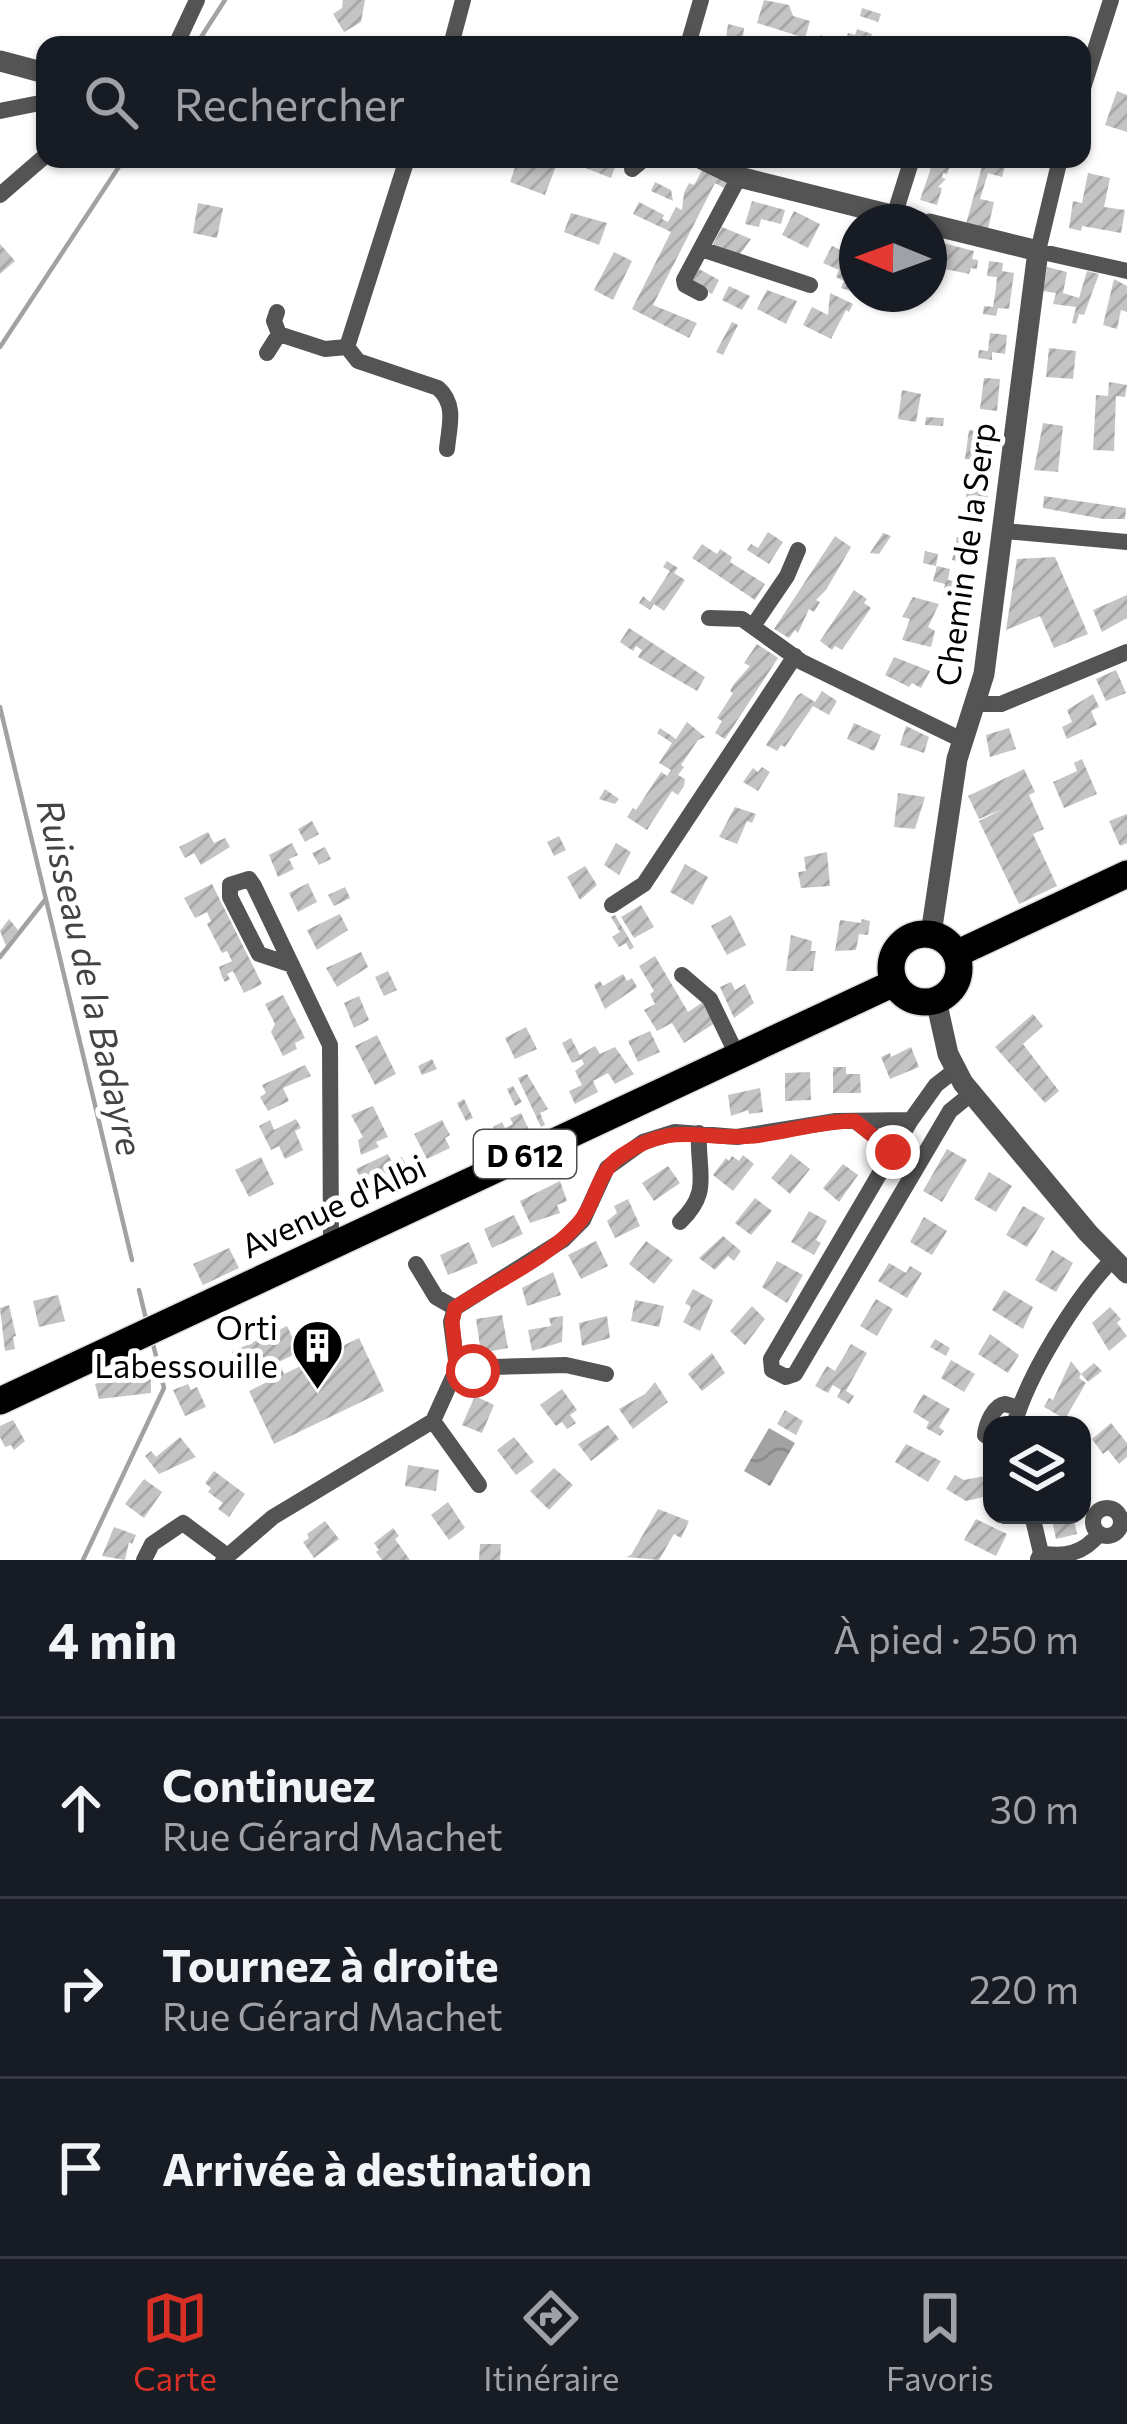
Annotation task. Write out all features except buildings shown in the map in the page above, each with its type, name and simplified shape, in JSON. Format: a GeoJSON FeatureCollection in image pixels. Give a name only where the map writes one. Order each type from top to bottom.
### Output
{"type":"FeatureCollection","features":[{"type":"Feature","properties":{"kind":"main road"},"geometry":{"type":"LineString","coordinates":[[956,954],[1127,874]]}},
{"type":"Feature","properties":{"kind":"main road"},"geometry":{"type":"LineString","coordinates":[[931,934],[947,941],[956,954],[958,976],[947,994],[936,1000],[908,998],[894,983],[894,952],[910,937],[931,934]]}},
{"type":"Feature","properties":{"kind":"main road","name":"Avenue d'Albi"},"geometry":{"type":"LineString","coordinates":[[0,1401],[894,983]]}},
{"type":"Feature","properties":{"kind":"street"},"geometry":{"type":"LineString","coordinates":[[180,36],[197,0]]}},
{"type":"Feature","properties":{"kind":"street"},"geometry":{"type":"LineString","coordinates":[[453,36],[463,0]]}},
{"type":"Feature","properties":{"kind":"street"},"geometry":{"type":"LineString","coordinates":[[691,36],[701,0]]}},
{"type":"Feature","properties":{"kind":"street"},"geometry":{"type":"LineString","coordinates":[[1091,63],[1111,0]]}},
{"type":"Feature","properties":{"kind":"street"},"geometry":{"type":"LineString","coordinates":[[0,61],[36,71]]}},
{"type":"Feature","properties":{"kind":"street"},"geometry":{"type":"LineString","coordinates":[[0,111],[36,104]]}},
{"type":"Feature","properties":{"kind":"street"},"geometry":{"type":"LineString","coordinates":[[0,195],[36,163]]}},
{"type":"Feature","properties":{"kind":"street"},"geometry":{"type":"LineString","coordinates":[[347,347],[404,168]]}},
{"type":"Feature","properties":{"kind":"street"},"geometry":{"type":"LineString","coordinates":[[720,168],[846,204]]}},
{"type":"Feature","properties":{"kind":"street"},"geometry":{"type":"LineString","coordinates":[[898,204],[909,168]]}},
{"type":"Feature","properties":{"kind":"street"},"geometry":{"type":"LineString","coordinates":[[1038,251],[1058,168]]}},
{"type":"Feature","properties":{"kind":"street"},"geometry":{"type":"LineString","coordinates":[[700,293],[684,280],[739,177]]}},
{"type":"Feature","properties":{"kind":"street"},"geometry":{"type":"LineString","coordinates":[[947,228],[1127,271]]}},
{"type":"Feature","properties":{"kind":"street"},"geometry":{"type":"LineString","coordinates":[[700,249],[810,285]]}},
{"type":"Feature","properties":{"kind":"street","name":"Chemin de la Serp"},"geometry":{"type":"LineString","coordinates":[[931,934],[957,759],[976,704],[1005,531],[1038,251]]}},
{"type":"Feature","properties":{"kind":"street"},"geometry":{"type":"LineString","coordinates":[[277,312],[274,321],[279,334]]}},
{"type":"Feature","properties":{"kind":"street"},"geometry":{"type":"LineString","coordinates":[[279,334],[326,349],[347,347]]}},
{"type":"Feature","properties":{"kind":"street"},"geometry":{"type":"LineString","coordinates":[[267,353],[279,334]]}},
{"type":"Feature","properties":{"kind":"street"},"geometry":{"type":"LineString","coordinates":[[347,347],[358,361],[445,394],[451,412],[446,449]]}},
{"type":"Feature","properties":{"kind":"street"},"geometry":{"type":"LineString","coordinates":[[1005,531],[1127,542]]}},
{"type":"Feature","properties":{"kind":"street"},"geometry":{"type":"LineString","coordinates":[[753,626],[787,576],[798,550]]}},
{"type":"Feature","properties":{"kind":"street"},"geometry":{"type":"LineString","coordinates":[[709,618],[742,620],[795,656],[964,741]]}},
{"type":"Feature","properties":{"kind":"street"},"geometry":{"type":"LineString","coordinates":[[976,704],[1001,704],[1127,652]]}},
{"type":"Feature","properties":{"kind":"street"},"geometry":{"type":"LineString","coordinates":[[612,905],[644,884],[795,656]]}},
{"type":"Feature","properties":{"kind":"street"},"geometry":{"type":"LineString","coordinates":[[292,965],[259,954],[228,891],[230,885],[249,879],[292,965],[330,1045],[331,1245]]}},
{"type":"Feature","properties":{"kind":"street"},"geometry":{"type":"LineString","coordinates":[[682,975],[710,999],[737,1055]]}},
{"type":"Feature","properties":{"kind":"street"},"geometry":{"type":"LineString","coordinates":[[936,1000],[954,1071],[1120,1266],[1090,1283],[1017,1416]]}},
{"type":"Feature","properties":{"kind":"street"},"geometry":{"type":"LineString","coordinates":[[954,1071],[936,1085],[911,1120],[770,1365],[790,1377],[950,1112],[971,1094]]}},
{"type":"Feature","properties":{"kind":"street"},"geometry":{"type":"LineString","coordinates":[[144,1560],[152,1544],[183,1523],[225,1558],[273,1516],[433,1421],[457,1368],[455,1308],[562,1240],[583,1220],[598,1184],[617,1158],[644,1142],[675,1132],[754,1136],[811,1124],[911,1120]]}},
{"type":"Feature","properties":{"kind":"street"},"geometry":{"type":"LineString","coordinates":[[855,1121],[917,1166]]}},
{"type":"Feature","properties":{"kind":"street"},"geometry":{"type":"LineString","coordinates":[[680,1222],[699,1204],[703,1188],[699,1133]]}},
{"type":"Feature","properties":{"kind":"street"},"geometry":{"type":"LineString","coordinates":[[416,1264],[436,1297],[455,1308]]}},
{"type":"Feature","properties":{"kind":"street"},"geometry":{"type":"LineString","coordinates":[[807,1298],[831,1311]]}},
{"type":"Feature","properties":{"kind":"street"},"geometry":{"type":"LineString","coordinates":[[457,1368],[566,1366],[606,1374]]}},
{"type":"Feature","properties":{"kind":"street"},"geometry":{"type":"LineString","coordinates":[[992,1416],[1006,1403],[1015,1416]]}},
{"type":"Feature","properties":{"kind":"street"},"geometry":{"type":"LineString","coordinates":[[433,1421],[479,1485]]}},
{"type":"Feature","properties":{"kind":"street"},"geometry":{"type":"LineString","coordinates":[[1035,1524],[1040,1556],[1074,1553],[1100,1534]]}},
{"type":"Feature","properties":{"kind":"water"},"geometry":{"type":"Polygon","coordinates":[[[769,1428],[795,1443],[770,1486],[744,1471],[769,1428]]]}},
{"type":"Feature","properties":{"kind":"waterway"},"geometry":{"type":"LineString","coordinates":[[202,36],[225,0]]}},
{"type":"Feature","properties":{"kind":"waterway"},"geometry":{"type":"LineString","coordinates":[[0,347],[118,168]]}},
{"type":"Feature","properties":{"kind":"waterway","name":"Ruisseau de la Badayre"},"geometry":{"type":"LineString","coordinates":[[0,707],[132,1260]]}},
{"type":"Feature","properties":{"kind":"waterway"},"geometry":{"type":"LineString","coordinates":[[0,957],[45,900]]}},
{"type":"Feature","properties":{"kind":"waterway","name":"Ruisseau de la Badayre"},"geometry":{"type":"LineString","coordinates":[[139,1290],[147,1323]]}},
{"type":"Feature","properties":{"kind":"waterway","name":"Ruisseau de la Badayre"},"geometry":{"type":"LineString","coordinates":[[83,1560],[164,1388],[152,1340]]}},
{"type":"Feature","properties":{"kind":"place","name":"Orti Labessouille"},"geometry":{"type":"Point","coordinates":[317,1391]}},
{"type":"Feature","properties":{"kind":"route"},"geometry":{"type":"LineString","coordinates":[[473,1371],[457,1368],[455,1308],[562,1240],[583,1220],[607,1168],[644,1142],[675,1132],[737,1137],[855,1121],[893,1152]]}}]}
